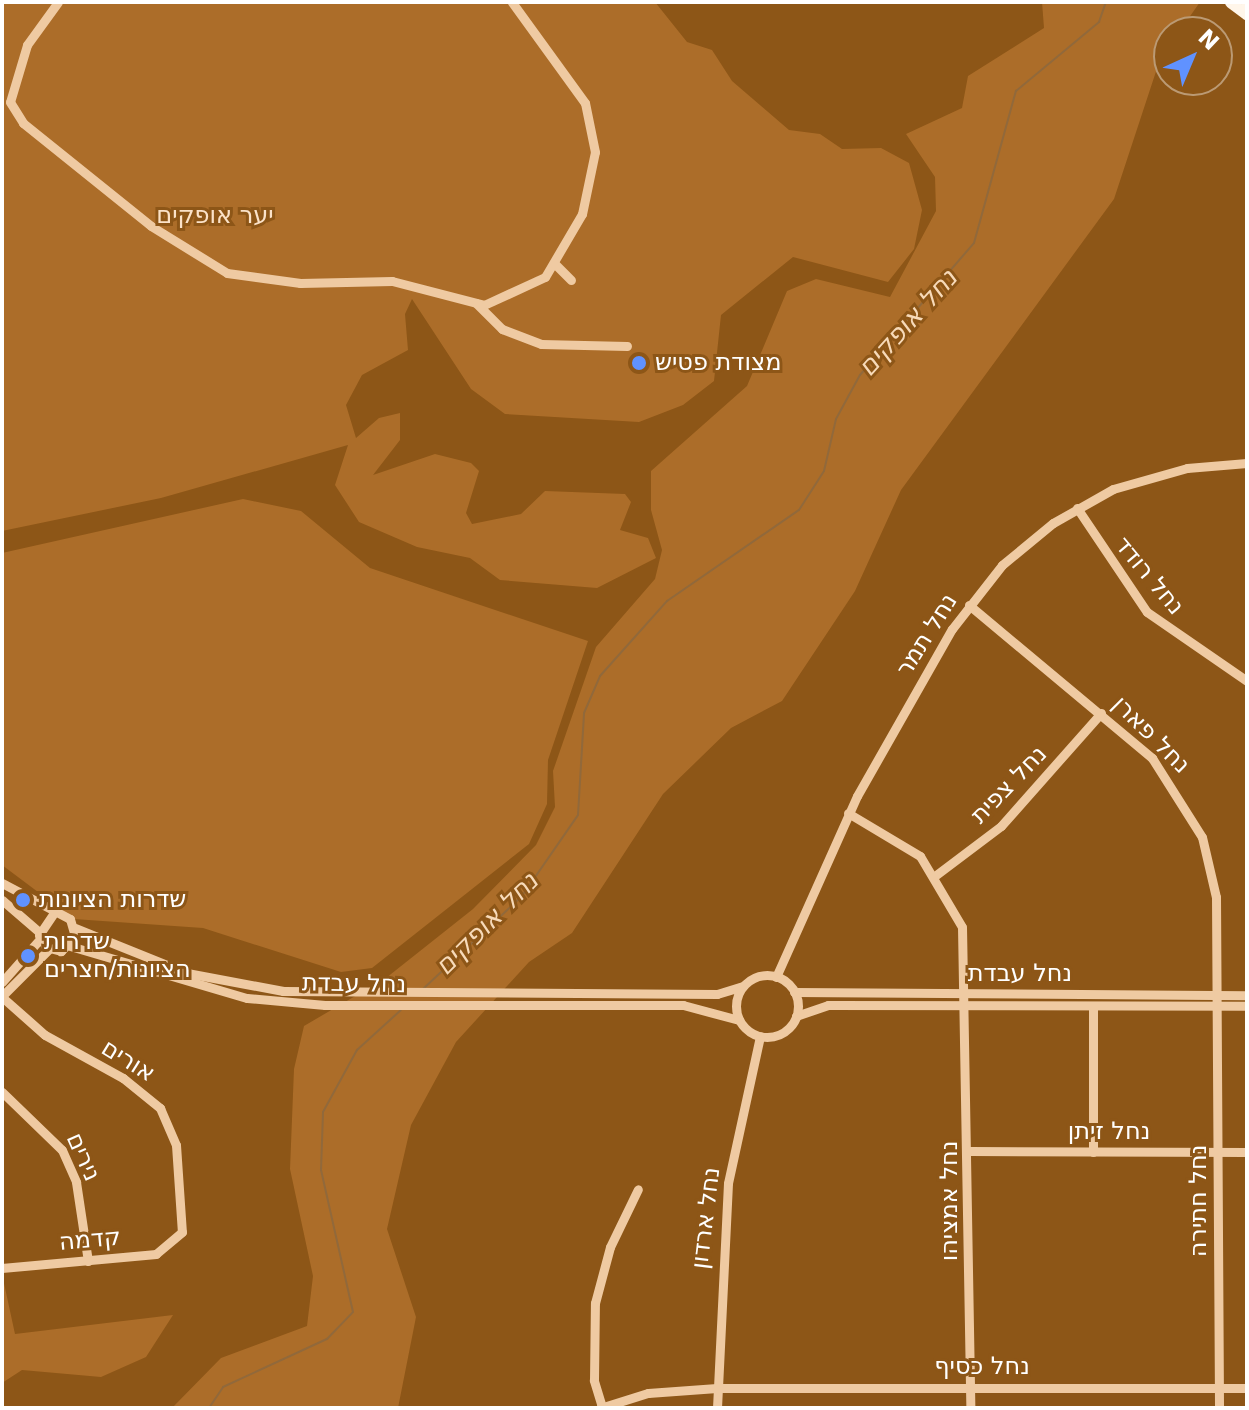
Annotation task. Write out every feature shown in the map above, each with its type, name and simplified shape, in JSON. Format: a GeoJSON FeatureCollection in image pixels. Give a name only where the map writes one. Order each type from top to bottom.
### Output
{"type":"FeatureCollection","features":[{"type":"Feature","properties":{"kind":"main road"},"geometry":{"type":"LineString","coordinates":[[1230,2],[1247,15]]}},
{"type":"Feature","properties":{"kind":"street"},"geometry":{"type":"LineString","coordinates":[[58,2],[27,45],[10,102],[23,123],[151,226],[227,273],[300,283],[392,281],[476,303],[509,299],[554,263],[582,214],[595,152],[585,103],[512,2]]}},
{"type":"Feature","properties":{"kind":"street"},"geometry":{"type":"LineString","coordinates":[[554,263],[571,280]]}},
{"type":"Feature","properties":{"kind":"street"},"geometry":{"type":"LineString","coordinates":[[476,303],[502,329],[541,344],[627,346]]}},
{"type":"Feature","properties":{"kind":"street","name":"נחל תמר"},"geometry":{"type":"LineString","coordinates":[[776,977],[848,813],[969,605],[1002,565],[1077,508],[1153,476],[1247,463]]}},
{"type":"Feature","properties":{"kind":"street","name":"נחל רודד"},"geometry":{"type":"LineString","coordinates":[[1077,508],[1147,612],[1247,681]]}},
{"type":"Feature","properties":{"kind":"street","name":"נחל פארן"},"geometry":{"type":"LineString","coordinates":[[969,605],[1101,713],[1172,780],[1202,837],[1216,897],[1217,995]]}},
{"type":"Feature","properties":{"kind":"street","name":"נחל צפית"},"geometry":{"type":"LineString","coordinates":[[936,875],[1001,826],[1101,713]]}},
{"type":"Feature","properties":{"kind":"street","name":"נחל אמציהו"},"geometry":{"type":"LineString","coordinates":[[848,813],[901,840],[936,875],[962,927],[967,994],[970,1151],[970,1408]]}},
{"type":"Feature","properties":{"kind":"street","name":"נחל עבדת"},"geometry":{"type":"LineString","coordinates":[[2,883],[75,928],[187,973],[293,991],[717,994],[743,986]]}},
{"type":"Feature","properties":{"kind":"street"},"geometry":{"type":"LineString","coordinates":[[2,900],[39,935],[49,949]]}},
{"type":"Feature","properties":{"kind":"street"},"geometry":{"type":"LineString","coordinates":[[2,982],[53,914]]}},
{"type":"Feature","properties":{"kind":"street"},"geometry":{"type":"LineString","coordinates":[[2,996],[49,949],[70,946],[75,928]]}},
{"type":"Feature","properties":{"kind":"street","name":"נחל עבדת"},"geometry":{"type":"LineString","coordinates":[[70,946],[184,984],[300,1003],[705,1006],[739,1020]]}},
{"type":"Feature","properties":{"kind":"street"},"geometry":{"type":"LineString","coordinates":[[776,977],[794,992],[796,1016],[786,1031],[760,1036],[739,1020],[743,986],[776,977]]}},
{"type":"Feature","properties":{"kind":"street","name":"נחל עבדת"},"geometry":{"type":"LineString","coordinates":[[794,992],[1247,995]]}},
{"type":"Feature","properties":{"kind":"street","name":"נחל חתירה"},"geometry":{"type":"LineString","coordinates":[[1217,995],[1219,1408]]}},
{"type":"Feature","properties":{"kind":"street","name":"אורים"},"geometry":{"type":"LineString","coordinates":[[2,996],[45,1035],[123,1078],[160,1108],[176,1145],[177,1241]]}},
{"type":"Feature","properties":{"kind":"street","name":"נחל עבדת"},"geometry":{"type":"LineString","coordinates":[[796,1016],[828,1005],[1247,1006]]}},
{"type":"Feature","properties":{"kind":"street"},"geometry":{"type":"LineString","coordinates":[[1093,1006],[1093,1152]]}},
{"type":"Feature","properties":{"kind":"street","name":"נחל ארדון"},"geometry":{"type":"LineString","coordinates":[[717,1408],[728,1183],[760,1036]]}},
{"type":"Feature","properties":{"kind":"street","name":"נירים"},"geometry":{"type":"LineString","coordinates":[[2,1092],[62,1150],[76,1182],[88,1261]]}},
{"type":"Feature","properties":{"kind":"street","name":"נחל זיתן"},"geometry":{"type":"LineString","coordinates":[[970,1151],[1247,1152]]}},
{"type":"Feature","properties":{"kind":"street"},"geometry":{"type":"LineString","coordinates":[[601,1408],[594,1380],[595,1303],[610,1247],[638,1189]]}},
{"type":"Feature","properties":{"kind":"street","name":"קדמה"},"geometry":{"type":"LineString","coordinates":[[2,1268],[156,1254],[177,1241]]}},
{"type":"Feature","properties":{"kind":"street","name":"נחל כסיף"},"geometry":{"type":"LineString","coordinates":[[601,1408],[648,1393],[717,1388],[1247,1388]]}},
{"type":"Feature","properties":{"kind":"green space","name":"יער אופקים"},"geometry":{"type":"Polygon","coordinates":[[[2,2],[655,2],[687,42],[712,50],[732,81],[789,130],[820,134],[842,149],[881,148],[909,163],[922,210],[914,249],[888,282],[793,257],[721,315],[714,381],[683,405],[639,422],[505,414],[471,389],[412,299],[405,314],[408,350],[362,375],[346,405],[356,438],[379,418],[400,413],[400,440],[373,475],[435,454],[471,463],[479,471],[466,513],[472,524],[521,514],[545,491],[625,494],[631,502],[620,530],[648,538],[656,558],[597,588],[500,580],[470,558],[417,547],[359,522],[335,485],[348,445],[161,498],[2,531],[2,2]]]}},
{"type":"Feature","properties":{"kind":"green space"},"geometry":{"type":"Polygon","coordinates":[[[1042,2],[1200,2],[1190,16],[1153,16],[1153,81],[1114,199],[901,490],[855,591],[782,701],[731,728],[663,794],[572,933],[529,962],[456,1042],[411,1125],[387,1229],[416,1317],[398,1408],[172,1408],[221,1358],[307,1326],[313,1276],[290,1169],[294,1069],[304,1026],[386,978],[473,909],[536,845],[555,807],[553,771],[596,647],[655,579],[662,550],[651,510],[651,471],[747,386],[787,291],[816,279],[890,297],[936,211],[935,177],[906,134],[962,108],[968,76],[1044,28],[1042,2]]]}},
{"type":"Feature","properties":{"kind":"green space"},"geometry":{"type":"Polygon","coordinates":[[[243,499],[301,511],[370,568],[588,641],[548,760],[547,804],[529,844],[372,968],[341,972],[203,928],[74,919],[2,865],[2,553],[243,499]]]}},
{"type":"Feature","properties":{"kind":"green space"},"geometry":{"type":"Polygon","coordinates":[[[2,1274],[15,1334],[173,1315],[146,1357],[101,1377],[22,1370],[2,1383],[2,1274]]]}},
{"type":"Feature","properties":{"kind":"waterway","name":"נחל אופקים"},"geometry":{"type":"LineString","coordinates":[[423,989],[522,896],[578,815],[584,713],[600,676],[667,601],[799,510],[824,471],[836,419],[860,375],[974,243],[1016,91],[1099,22],[1106,2]]}},
{"type":"Feature","properties":{"kind":"waterway","name":"נחל אופקים"},"geometry":{"type":"LineString","coordinates":[[209,1408],[223,1387],[327,1339],[353,1312],[321,1170],[323,1112],[357,1050],[401,1010]]}},
{"type":"Feature","properties":{"kind":"place","name":"מצודת פטיש"},"geometry":{"type":"Point","coordinates":[639,363]}},
{"type":"Feature","properties":{"kind":"place","name":"שדרות הציונות"},"geometry":{"type":"Point","coordinates":[23,900]}},
{"type":"Feature","properties":{"kind":"place","name":"שדרות הציונות/חצרים"},"geometry":{"type":"Point","coordinates":[28,956]}}]}
